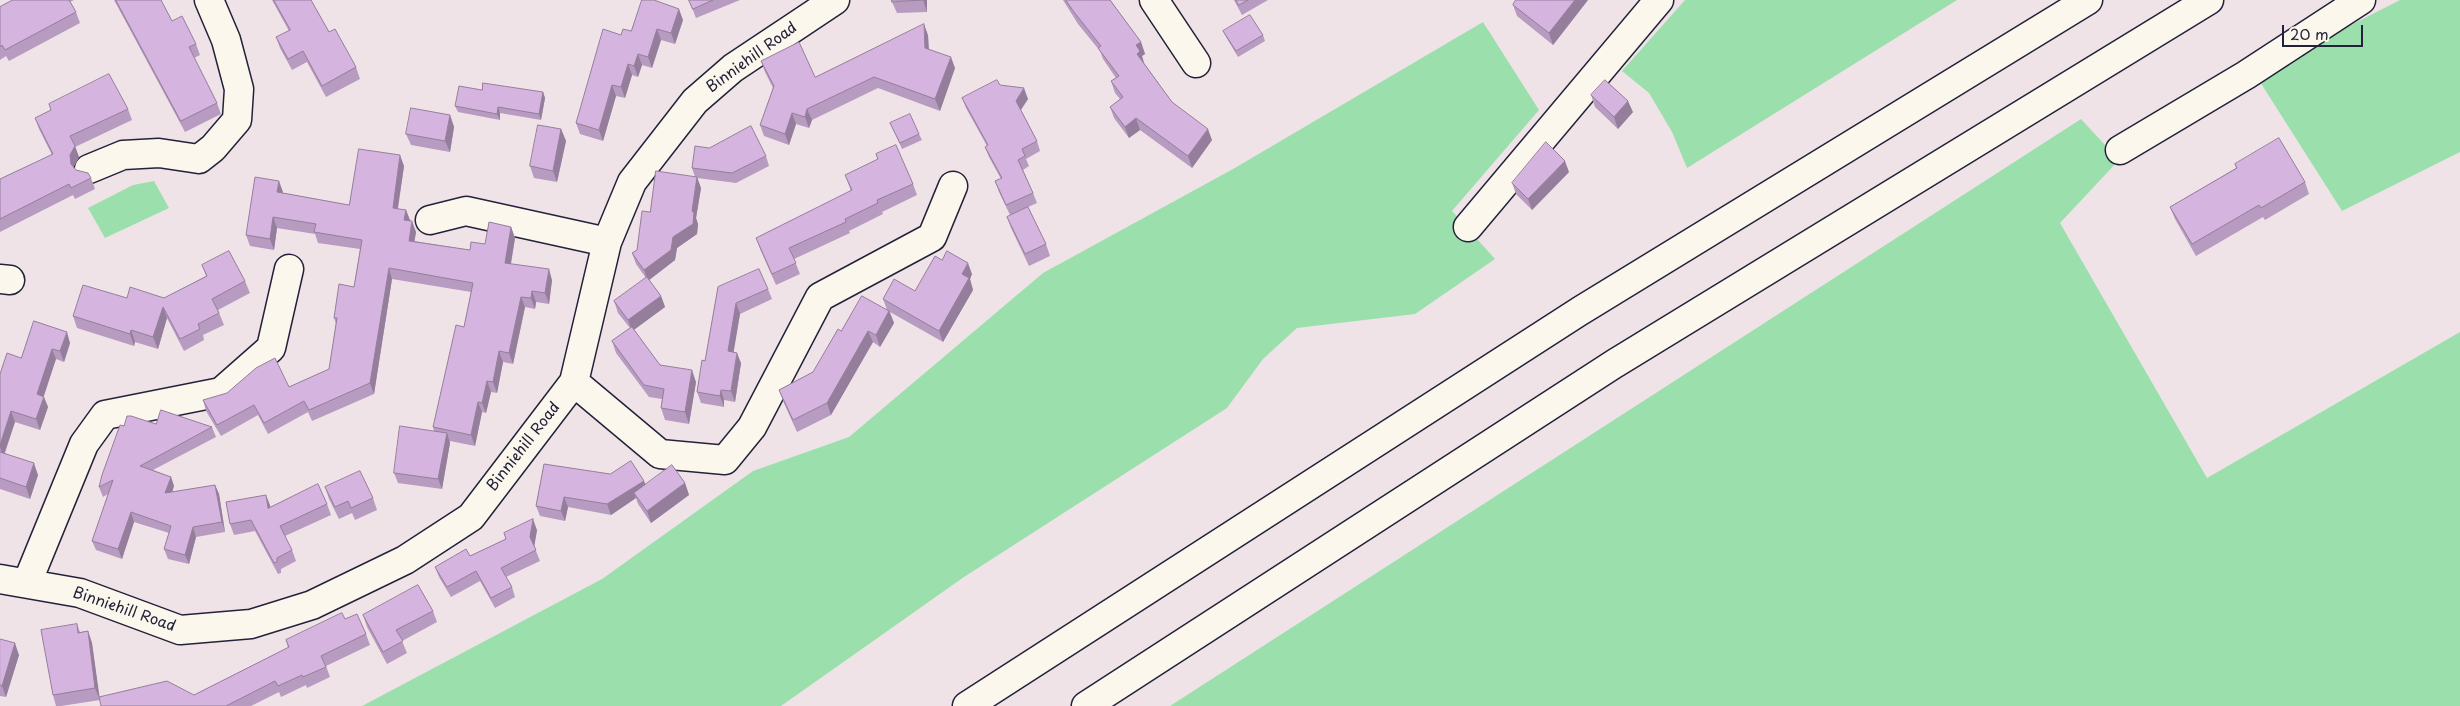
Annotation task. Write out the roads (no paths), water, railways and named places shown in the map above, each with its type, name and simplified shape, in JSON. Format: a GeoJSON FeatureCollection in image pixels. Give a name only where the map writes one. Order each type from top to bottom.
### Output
{"type":"FeatureCollection","features":[{"type":"Feature","properties":{"kind":"main road"},"geometry":{"type":"LineString","coordinates":[[89,170],[123,155],[159,153],[199,159],[213,148],[238,120],[239,88],[226,40],[209,0]]}},
{"type":"Feature","properties":{"kind":"main road","name":"Binniehill Road"},"geometry":{"type":"LineString","coordinates":[[0,579],[80,593],[180,630],[251,624],[312,605],[405,560],[471,517],[574,382],[607,242],[632,182],[695,101],[733,68],[835,0]]}},
{"type":"Feature","properties":{"kind":"main road"},"geometry":{"type":"LineString","coordinates":[[1154,0],[1196,63]]}},
{"type":"Feature","properties":{"kind":"main road"},"geometry":{"type":"LineString","coordinates":[[1468,227],[1659,0]]}},
{"type":"Feature","properties":{"kind":"main road"},"geometry":{"type":"LineString","coordinates":[[967,706],[1580,311],[2088,0]]}},
{"type":"Feature","properties":{"kind":"main road"},"geometry":{"type":"LineString","coordinates":[[1086,706],[1614,364],[2209,0]]}},
{"type":"Feature","properties":{"kind":"main road"},"geometry":{"type":"LineString","coordinates":[[2120,150],[2246,75],[2361,0]]}},
{"type":"Feature","properties":{"kind":"main road"},"geometry":{"type":"LineString","coordinates":[[574,382],[660,454],[726,460],[752,426],[820,298],[932,237],[953,186]]}},
{"type":"Feature","properties":{"kind":"main road"},"geometry":{"type":"LineString","coordinates":[[430,220],[466,211],[607,242]]}},
{"type":"Feature","properties":{"kind":"main road"},"geometry":{"type":"LineString","coordinates":[[27,583],[84,444],[105,415],[221,392],[271,348],[289,269]]}}]}
